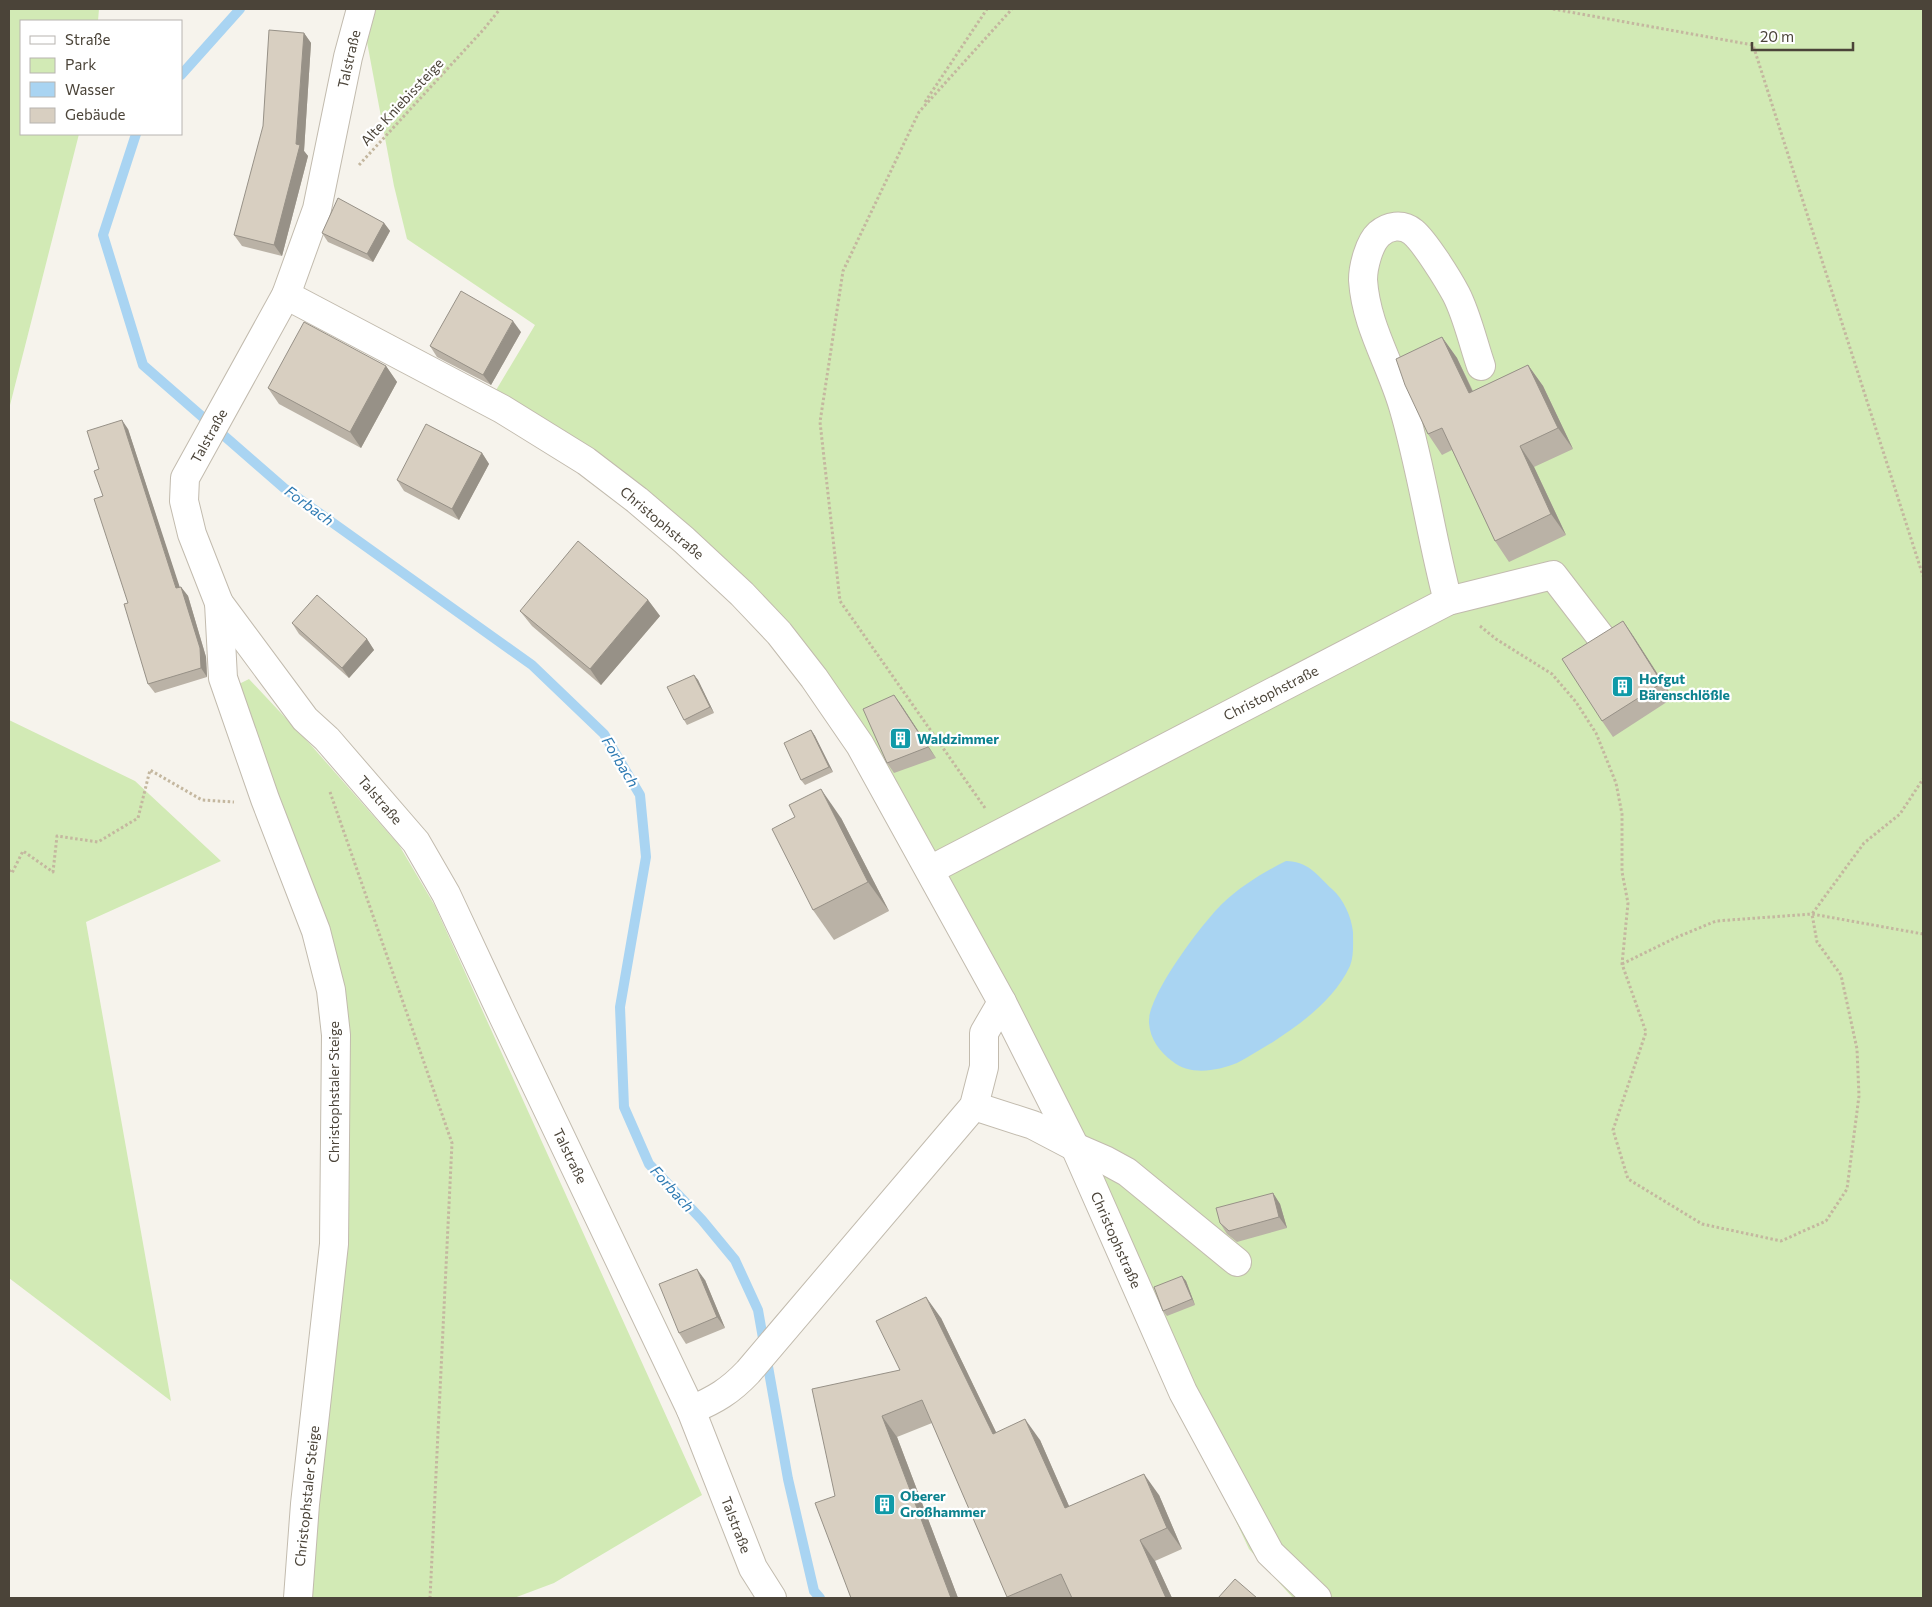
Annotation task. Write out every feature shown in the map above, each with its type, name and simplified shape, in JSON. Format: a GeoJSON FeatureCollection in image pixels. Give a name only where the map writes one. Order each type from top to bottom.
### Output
{"type":"FeatureCollection","features":[{"type":"Feature","properties":{"kind":"street","name":"Talstraße"},"geometry":{"type":"LineString","coordinates":[[361,9],[348,57],[317,208],[286,295],[185,478],[184,502],[192,534],[219,603],[304,719],[326,739],[416,842],[446,894],[691,1410],[753,1568],[772,1598]]}},
{"type":"Feature","properties":{"kind":"street"},"geometry":{"type":"LineString","coordinates":[[1448,602],[1402,404],[1366,306],[1363,277],[1369,253],[1375,238],[1386,228],[1401,226],[1412,231],[1433,258],[1456,295],[1482,366]]}},
{"type":"Feature","properties":{"kind":"street","name":"Christophstraße"},"geometry":{"type":"LineString","coordinates":[[286,295],[502,409],[586,461],[684,540],[778,633],[814,678],[860,745],[1002,1002],[1075,1147],[1183,1392],[1270,1554],[1317,1598]]}},
{"type":"Feature","properties":{"kind":"street","name":"Christophstraße"},"geometry":{"type":"LineString","coordinates":[[930,870],[1448,602],[1553,574],[1600,636]]}},
{"type":"Feature","properties":{"kind":"street","name":"Christophstaler Steige"},"geometry":{"type":"LineString","coordinates":[[219,603],[224,678],[265,799],[316,931],[331,990],[336,1035],[334,1244],[305,1504],[298,1598]]}},
{"type":"Feature","properties":{"kind":"street"},"geometry":{"type":"LineString","coordinates":[[691,1410],[717,1399],[735,1386],[974,1106],[984,1067],[984,1034],[1002,1002]]}},
{"type":"Feature","properties":{"kind":"street"},"geometry":{"type":"LineString","coordinates":[[974,1106],[1033,1125],[1127,1172],[1237,1262]]}},
{"type":"Feature","properties":{"kind":"path","name":"Alte Kniebissteige"},"geometry":{"type":"LineString","coordinates":[[352,172],[484,29],[500,9]]}},
{"type":"Feature","properties":{"kind":"path"},"geometry":{"type":"LineString","coordinates":[[987,9],[919,112],[843,271],[820,422],[840,601],[1002,833]]}},
{"type":"Feature","properties":{"kind":"path"},"geometry":{"type":"LineString","coordinates":[[919,112],[1012,9]]}},
{"type":"Feature","properties":{"kind":"path"},"geometry":{"type":"LineString","coordinates":[[1553,9],[1753,45],[1923,576]]}},
{"type":"Feature","properties":{"kind":"path"},"geometry":{"type":"LineString","coordinates":[[1448,602],[1496,639],[1552,674],[1576,702],[1596,733],[1616,782],[1622,814],[1622,872],[1628,903],[1622,964],[1646,1032],[1613,1130],[1628,1179],[1702,1224],[1781,1241],[1826,1221],[1847,1189],[1859,1096],[1857,1050],[1841,975],[1817,942],[1812,914],[1864,843],[1900,814],[1923,779]]}},
{"type":"Feature","properties":{"kind":"path"},"geometry":{"type":"LineString","coordinates":[[9,870],[12,873],[23,851],[52,872],[57,836],[98,842],[138,818],[150,770],[202,800],[249,803],[265,799]]}},
{"type":"Feature","properties":{"kind":"path"},"geometry":{"type":"LineString","coordinates":[[328,785],[452,1142],[430,1598]]}},
{"type":"Feature","properties":{"kind":"path"},"geometry":{"type":"LineString","coordinates":[[1622,964],[1675,938],[1716,921],[1812,914],[1923,934]]}},
{"type":"Feature","properties":{"kind":"green space"},"geometry":{"type":"Polygon","coordinates":[[[9,9],[99,9],[98,20],[20,20],[20,135],[79,135],[9,409],[9,9]]]}},
{"type":"Feature","properties":{"kind":"green space"},"geometry":{"type":"Polygon","coordinates":[[[376,9],[1923,9],[1923,1598],[1293,1598],[1249,1549],[953,919],[826,706],[711,567],[527,428],[486,407],[535,325],[407,239],[394,186],[367,42],[376,9]]]}},
{"type":"Feature","properties":{"kind":"green space"},"geometry":{"type":"Polygon","coordinates":[[[249,679],[310,744],[399,845],[435,906],[702,1495],[554,1583],[514,1598],[306,1598],[349,1038],[235,686],[249,679]]]}},
{"type":"Feature","properties":{"kind":"green space"},"geometry":{"type":"Polygon","coordinates":[[[9,720],[135,781],[221,861],[86,922],[171,1401],[9,1278],[9,720]]]}},
{"type":"Feature","properties":{"kind":"water"},"geometry":{"type":"Polygon","coordinates":[[[1286,861],[1300,863],[1312,870],[1336,893],[1343,903],[1349,914],[1353,932],[1353,954],[1350,966],[1327,1000],[1317,1009],[1273,1042],[1250,1056],[1237,1063],[1212,1070],[1195,1070],[1179,1066],[1163,1054],[1156,1045],[1149,1023],[1151,1011],[1166,978],[1190,942],[1223,903],[1253,880],[1286,861]]]}},
{"type":"Feature","properties":{"kind":"building"},"geometry":{"type":"Polygon","coordinates":[[[269,30],[304,33],[296,144],[300,145],[274,245],[234,235],[263,126],[269,30]]]}},
{"type":"Feature","properties":{"kind":"building"},"geometry":{"type":"Polygon","coordinates":[[[338,198],[384,223],[367,254],[322,233],[338,198]]]}},
{"type":"Feature","properties":{"kind":"building"},"geometry":{"type":"Polygon","coordinates":[[[461,291],[513,321],[483,375],[430,346],[461,291]]]}},
{"type":"Feature","properties":{"kind":"building"},"geometry":{"type":"Polygon","coordinates":[[[304,322],[386,366],[350,432],[268,388],[304,322]]]}},
{"type":"Feature","properties":{"kind":"building"},"geometry":{"type":"Polygon","coordinates":[[[1442,337],[1469,393],[1528,365],[1558,428],[1520,446],[1551,514],[1495,541],[1442,428],[1428,434],[1405,385],[1396,359],[1442,337]]]}},
{"type":"Feature","properties":{"kind":"building"},"geometry":{"type":"Polygon","coordinates":[[[122,420],[176,588],[181,587],[200,648],[201,668],[148,684],[124,604],[128,603],[94,499],[103,496],[94,471],[99,469],[87,431],[122,420]]]}},
{"type":"Feature","properties":{"kind":"building"},"geometry":{"type":"Polygon","coordinates":[[[426,424],[482,453],[452,509],[397,480],[426,424]]]}},
{"type":"Feature","properties":{"kind":"building"},"geometry":{"type":"Polygon","coordinates":[[[578,541],[648,600],[590,669],[520,611],[578,541]]]}},
{"type":"Feature","properties":{"kind":"building"},"geometry":{"type":"Polygon","coordinates":[[[317,595],[367,639],[342,668],[292,623],[317,595]]]}},
{"type":"Feature","properties":{"kind":"building","name":"Hofgut Bärenschlößle"},"geometry":{"type":"Polygon","coordinates":[[[1623,621],[1662,683],[1602,721],[1562,659],[1623,621]]]}},
{"type":"Feature","properties":{"kind":"building"},"geometry":{"type":"Polygon","coordinates":[[[694,675],[710,707],[684,720],[667,687],[694,675]]]}},
{"type":"Feature","properties":{"kind":"building","name":"Waldzimmer"},"geometry":{"type":"Polygon","coordinates":[[[894,695],[928,747],[887,763],[863,709],[894,695]]]}},
{"type":"Feature","properties":{"kind":"building"},"geometry":{"type":"Polygon","coordinates":[[[811,730],[829,767],[801,780],[784,743],[811,730]]]}},
{"type":"Feature","properties":{"kind":"building"},"geometry":{"type":"Polygon","coordinates":[[[821,789],[868,882],[813,910],[772,829],[795,817],[789,805],[821,789]]]}},
{"type":"Feature","properties":{"kind":"building"},"geometry":{"type":"Polygon","coordinates":[[[1273,1193],[1279,1217],[1229,1231],[1220,1223],[1216,1208],[1273,1193]]]}},
{"type":"Feature","properties":{"kind":"building"},"geometry":{"type":"Polygon","coordinates":[[[697,1269],[717,1317],[679,1333],[659,1284],[697,1269]]]}},
{"type":"Feature","properties":{"kind":"building"},"geometry":{"type":"Polygon","coordinates":[[[1182,1276],[1192,1299],[1163,1311],[1154,1287],[1182,1276]]]}},
{"type":"Feature","properties":{"kind":"building"},"geometry":{"type":"Polygon","coordinates":[[[926,1297],[993,1434],[1025,1419],[1065,1508],[1144,1474],[1167,1528],[1140,1540],[1166,1598],[1072,1598],[1061,1574],[1007,1597],[922,1400],[882,1416],[951,1598],[851,1598],[815,1503],[835,1496],[812,1389],[900,1370],[876,1321],[926,1297]]]}},
{"type":"Feature","properties":{"kind":"building"},"geometry":{"type":"Polygon","coordinates":[[[1235,1579],[1257,1598],[1218,1598],[1235,1579]]]}},
{"type":"Feature","properties":{"kind":"waterway","name":"Forbach"},"geometry":{"type":"LineString","coordinates":[[182,74],[240,9]]}},
{"type":"Feature","properties":{"kind":"waterway","name":"Forbach"},"geometry":{"type":"LineString","coordinates":[[136,135],[103,235],[143,365],[284,488],[532,665],[604,734],[640,795],[646,857],[620,1007],[624,1107],[649,1164],[702,1220],[735,1260],[758,1310],[788,1479],[814,1591],[820,1598]]}},
{"type":"Feature","properties":{"kind":"place","name":"Hofgut Bärenschlößle"},"geometry":{"type":"Point","coordinates":[1623,687]}},
{"type":"Feature","properties":{"kind":"place","name":"Waldzimmer"},"geometry":{"type":"Point","coordinates":[901,739]}},
{"type":"Feature","properties":{"kind":"place","name":"Oberer Großhammer"},"geometry":{"type":"Point","coordinates":[884,1504]}}]}
